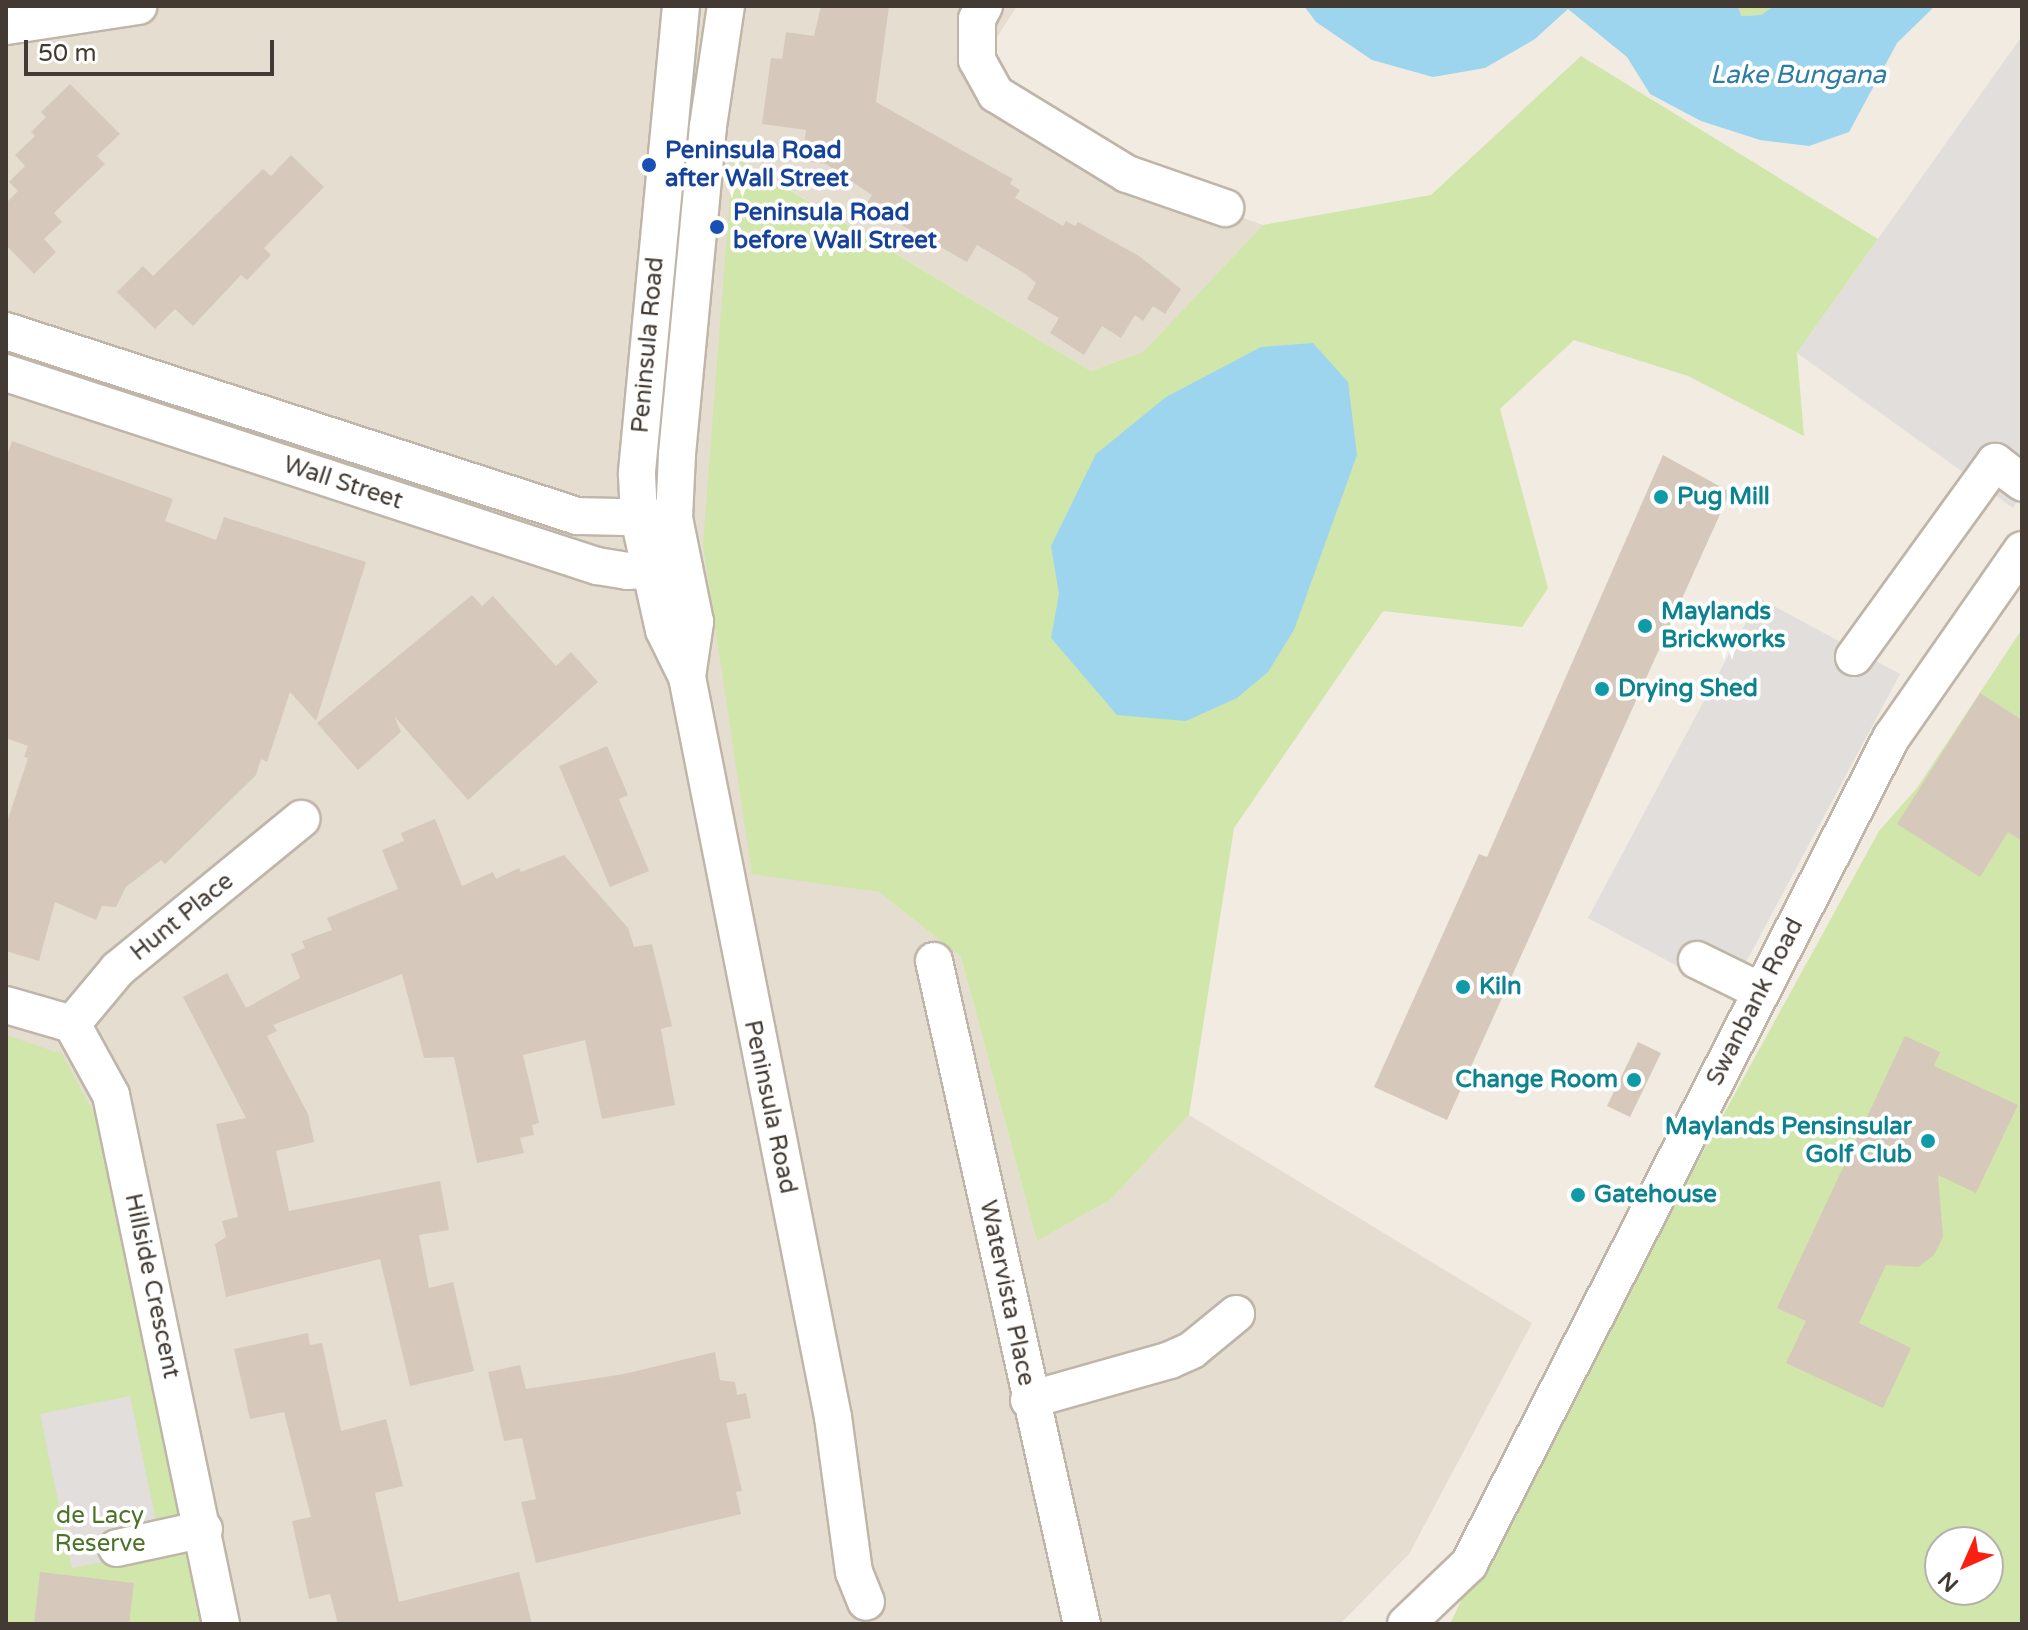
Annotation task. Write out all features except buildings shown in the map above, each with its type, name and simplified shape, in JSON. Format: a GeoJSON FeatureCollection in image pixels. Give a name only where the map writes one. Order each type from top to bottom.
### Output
{"type":"FeatureCollection","features":[{"type":"Feature","properties":{"kind":"street"},"geometry":{"type":"LineString","coordinates":[[6,26],[138,6]]}},
{"type":"Feature","properties":{"kind":"street","name":"Peninsula Road"},"geometry":{"type":"LineString","coordinates":[[681,6],[637,474],[639,518],[695,622],[687,677],[853,1537],[854,1572],[867,1613]]}},
{"type":"Feature","properties":{"kind":"street","name":"Peninsula Road"},"geometry":{"type":"LineString","coordinates":[[667,570],[707,142],[726,6]]}},
{"type":"Feature","properties":{"kind":"street"},"geometry":{"type":"LineString","coordinates":[[984,6],[977,19],[977,60],[996,94],[1127,174],[1225,208]]}},
{"type":"Feature","properties":{"kind":"street","name":"Wall Street"},"geometry":{"type":"LineString","coordinates":[[6,331],[577,516],[674,518]]}},
{"type":"Feature","properties":{"kind":"street","name":"Wall Street"},"geometry":{"type":"LineString","coordinates":[[6,373],[597,566],[667,570]]}},
{"type":"Feature","properties":{"kind":"street"},"geometry":{"type":"LineString","coordinates":[[203,437],[214,398]]}},
{"type":"Feature","properties":{"kind":"street"},"geometry":{"type":"LineString","coordinates":[[1854,657],[1995,462],[2022,482]]}},
{"type":"Feature","properties":{"kind":"street"},"geometry":{"type":"LineString","coordinates":[[414,506],[426,467]]}},
{"type":"Feature","properties":{"kind":"street","name":"Swanbank Road"},"geometry":{"type":"LineString","coordinates":[[1406,1624],[1469,1564],[1891,738],[2022,550]]}},
{"type":"Feature","properties":{"kind":"street","name":"Hunt Place"},"geometry":{"type":"LineString","coordinates":[[72,1024],[118,969],[301,819]]}},
{"type":"Feature","properties":{"kind":"street"},"geometry":{"type":"LineString","coordinates":[[1697,960],[1760,991]]}},
{"type":"Feature","properties":{"kind":"street","name":"Watervista Place"},"geometry":{"type":"LineString","coordinates":[[934,961],[1029,1400],[1082,1624]]}},
{"type":"Feature","properties":{"kind":"street"},"geometry":{"type":"LineString","coordinates":[[6,1005],[72,1024]]}},
{"type":"Feature","properties":{"kind":"street","name":"Hillside Crescent"},"geometry":{"type":"LineString","coordinates":[[72,1024],[111,1095],[204,1529],[221,1624]]}},
{"type":"Feature","properties":{"kind":"street"},"geometry":{"type":"LineString","coordinates":[[1029,1400],[1170,1360],[1192,1350],[1236,1314]]}},
{"type":"Feature","properties":{"kind":"street"},"geometry":{"type":"LineString","coordinates":[[117,1548],[204,1529]]}},
{"type":"Feature","properties":{"kind":"shaded area"},"geometry":{"type":"Polygon","coordinates":[[[6,6],[1017,6],[973,74],[1104,167],[1263,225],[1143,352],[1091,371],[734,156],[752,873],[879,892],[961,957],[1037,1241],[1110,1200],[1189,1115],[1532,1323],[1409,1554],[1340,1624],[6,1624],[6,6]]]}},
{"type":"Feature","properties":{"kind":"shaded area"},"geometry":{"type":"Polygon","coordinates":[[[2022,36],[2022,495],[2013,508],[1797,353],[2022,36]]]}},
{"type":"Feature","properties":{"kind":"shaded area"},"geometry":{"type":"Polygon","coordinates":[[[1759,598],[1900,674],[1729,994],[1588,918],[1759,598]]]}},
{"type":"Feature","properties":{"kind":"shaded area"},"geometry":{"type":"Polygon","coordinates":[[[130,1396],[162,1550],[72,1568],[40,1414],[130,1396]]]}},
{"type":"Feature","properties":{"kind":"green space"},"geometry":{"type":"Polygon","coordinates":[[[1738,6],[1774,6],[1761,15],[1740,16],[1738,6]]]}},
{"type":"Feature","properties":{"kind":"green space"},"geometry":{"type":"Polygon","coordinates":[[[1581,56],[1878,239],[1797,353],[1804,436],[1688,376],[1574,340],[1500,409],[1548,588],[1522,627],[1383,611],[1234,828],[1189,1115],[1110,1200],[1037,1241],[961,957],[879,892],[752,874],[703,545],[733,156],[1091,371],[1143,352],[1263,225],[1431,195],[1581,56]]]}},
{"type":"Feature","properties":{"kind":"green space"},"geometry":{"type":"Polygon","coordinates":[[[2022,629],[2022,1624],[1450,1624],[1488,1544],[1879,831],[1917,788],[2022,629]]]}},
{"type":"Feature","properties":{"kind":"green space","name":"de Lacy Reserve"},"geometry":{"type":"Polygon","coordinates":[[[6,1035],[62,1054],[101,1126],[216,1624],[6,1624],[6,1035]]]}},
{"type":"Feature","properties":{"kind":"water","name":"Lake Bungana"},"geometry":{"type":"Polygon","coordinates":[[[1304,6],[1738,6],[1741,16],[1761,15],[1774,6],[1935,6],[1897,43],[1849,132],[1809,146],[1760,140],[1701,121],[1650,94],[1627,57],[1568,9],[1535,39],[1485,68],[1433,77],[1372,60],[1316,22],[1304,6]]]}},
{"type":"Feature","properties":{"kind":"water"},"geometry":{"type":"Polygon","coordinates":[[[1313,343],[1348,382],[1357,455],[1294,630],[1268,672],[1237,698],[1186,721],[1117,715],[1051,638],[1059,594],[1051,546],[1096,454],[1166,397],[1261,347],[1313,343]]]}},
{"type":"Feature","properties":{"kind":"place","name":"Peninsula Road after Wall Street"},"geometry":{"type":"Point","coordinates":[649,165]}},
{"type":"Feature","properties":{"kind":"place","name":"Peninsula Road before Wall Street"},"geometry":{"type":"Point","coordinates":[717,227]}},
{"type":"Feature","properties":{"kind":"place","name":"Pug Mill"},"geometry":{"type":"Point","coordinates":[1661,497]}},
{"type":"Feature","properties":{"kind":"place","name":"Maylands Brickworks"},"geometry":{"type":"Point","coordinates":[1645,626]}},
{"type":"Feature","properties":{"kind":"place","name":"Drying Shed"},"geometry":{"type":"Point","coordinates":[1602,689]}},
{"type":"Feature","properties":{"kind":"place","name":"Kiln"},"geometry":{"type":"Point","coordinates":[1463,987]}},
{"type":"Feature","properties":{"kind":"place","name":"Change Room"},"geometry":{"type":"Point","coordinates":[1634,1080]}},
{"type":"Feature","properties":{"kind":"place","name":"Maylands Pensinsular Golf Club"},"geometry":{"type":"Point","coordinates":[1928,1141]}},
{"type":"Feature","properties":{"kind":"place","name":"Gatehouse"},"geometry":{"type":"Point","coordinates":[1578,1195]}}]}
